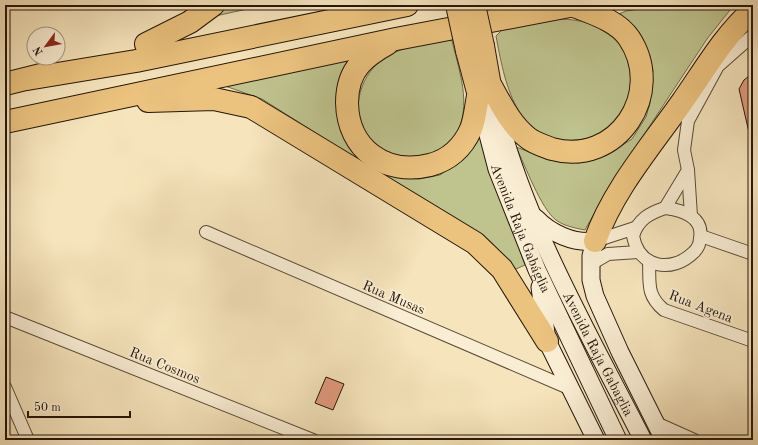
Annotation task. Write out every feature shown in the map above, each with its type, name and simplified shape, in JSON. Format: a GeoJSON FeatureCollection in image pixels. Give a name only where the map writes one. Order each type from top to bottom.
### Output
{"type":"FeatureCollection","features":[{"type":"Feature","properties":{"kind":"highway"},"geometry":{"type":"LineString","coordinates":[[146,44],[190,22],[213,5]]}},
{"type":"Feature","properties":{"kind":"highway"},"geometry":{"type":"LineString","coordinates":[[27,79],[146,44],[332,5]]}},
{"type":"Feature","properties":{"kind":"highway"},"geometry":{"type":"LineString","coordinates":[[5,84],[136,61],[407,5]]}},
{"type":"Feature","properties":{"kind":"highway","name":"Avenida Raja Gabáglia"},"geometry":{"type":"LineString","coordinates":[[456,5],[475,48]]}},
{"type":"Feature","properties":{"kind":"highway","name":"Avenida Raja Gabáglia"},"geometry":{"type":"LineString","coordinates":[[475,5],[475,48],[484,91]]}},
{"type":"Feature","properties":{"kind":"highway"},"geometry":{"type":"LineString","coordinates":[[5,112],[79,95],[511,5]]}},
{"type":"Feature","properties":{"kind":"highway"},"geometry":{"type":"LineString","coordinates":[[484,91],[519,130],[529,139],[546,147],[562,151],[578,152],[601,145],[622,131],[632,119],[642,93],[642,68],[636,52],[629,37],[617,27],[598,16],[572,5]]}},
{"type":"Feature","properties":{"kind":"highway"},"geometry":{"type":"LineString","coordinates":[[5,122],[88,103],[396,39],[575,5]]}},
{"type":"Feature","properties":{"kind":"highway"},"geometry":{"type":"LineString","coordinates":[[595,241],[601,224],[628,179],[726,38],[753,10]]}},
{"type":"Feature","properties":{"kind":"highway"},"geometry":{"type":"LineString","coordinates":[[396,39],[374,52],[360,64],[350,80],[347,95],[347,114],[352,130],[359,142],[374,157],[392,166],[407,168],[419,168],[440,162],[455,153],[464,142],[472,128],[484,91]]}},
{"type":"Feature","properties":{"kind":"highway"},"geometry":{"type":"LineString","coordinates":[[88,103],[214,99],[251,107],[475,243],[502,269],[547,341]]}},
{"type":"Feature","properties":{"kind":"main road","name":"Avenida Raja Gabáglia"},"geometry":{"type":"LineString","coordinates":[[484,91],[530,212],[557,267]]}},
{"type":"Feature","properties":{"kind":"main road","name":"Avenida Raja Gabáglia"},"geometry":{"type":"LineString","coordinates":[[484,91],[497,169],[537,270],[618,440]]}},
{"type":"Feature","properties":{"kind":"main road"},"geometry":{"type":"LineString","coordinates":[[530,212],[552,231],[583,242],[595,241],[591,256],[591,280],[595,296],[620,352],[664,440]]}},
{"type":"Feature","properties":{"kind":"main road"},"geometry":{"type":"LineString","coordinates":[[557,267],[620,352]]}},
{"type":"Feature","properties":{"kind":"main road","name":"Avenida Raja Gabaglia"},"geometry":{"type":"LineString","coordinates":[[557,267],[643,440]]}},
{"type":"Feature","properties":{"kind":"main road"},"geometry":{"type":"LineString","coordinates":[[537,270],[547,341],[596,440]]}},
{"type":"Feature","properties":{"kind":"street"},"geometry":{"type":"LineString","coordinates":[[691,216],[688,170],[684,150],[688,121],[718,66],[753,35]]}},
{"type":"Feature","properties":{"kind":"street"},"geometry":{"type":"LineString","coordinates":[[665,208],[688,170]]}},
{"type":"Feature","properties":{"kind":"street"},"geometry":{"type":"LineString","coordinates":[[665,208],[682,210],[691,216],[697,221],[701,236],[699,245],[694,252],[682,260],[654,264],[638,252],[633,236],[635,228],[646,216],[665,208]]}},
{"type":"Feature","properties":{"kind":"street"},"geometry":{"type":"LineString","coordinates":[[595,241],[635,228]]}},
{"type":"Feature","properties":{"kind":"street","name":"Rua Musas"},"geometry":{"type":"LineString","coordinates":[[206,232],[571,389]]}},
{"type":"Feature","properties":{"kind":"street"},"geometry":{"type":"LineString","coordinates":[[701,236],[753,254]]}},
{"type":"Feature","properties":{"kind":"street"},"geometry":{"type":"LineString","coordinates":[[591,264],[608,254],[638,252]]}},
{"type":"Feature","properties":{"kind":"street","name":"Rua Agena"},"geometry":{"type":"LineString","coordinates":[[654,264],[650,295],[655,303],[664,310],[753,341]]}},
{"type":"Feature","properties":{"kind":"street","name":"Rua Cosmos"},"geometry":{"type":"LineString","coordinates":[[5,317],[313,440]]}},
{"type":"Feature","properties":{"kind":"street"},"geometry":{"type":"LineString","coordinates":[[5,387],[28,440]]}},
{"type":"Feature","properties":{"kind":"street"},"geometry":{"type":"LineString","coordinates":[[656,423],[694,440]]}},
{"type":"Feature","properties":{"kind":"green space"},"geometry":{"type":"Polygon","coordinates":[[[226,5],[266,5],[215,16],[226,5]]]}},
{"type":"Feature","properties":{"kind":"green space"},"geometry":{"type":"Polygon","coordinates":[[[669,5],[734,5],[707,39],[606,192],[585,230],[562,224],[550,214],[539,197],[516,147],[551,160],[579,163],[608,154],[632,139],[646,117],[650,103],[653,70],[645,44],[639,32],[619,14],[626,11],[669,5]]]}},
{"type":"Feature","properties":{"kind":"green space"},"geometry":{"type":"Polygon","coordinates":[[[558,19],[589,23],[602,29],[613,36],[622,46],[628,58],[631,73],[631,90],[625,109],[613,125],[600,134],[586,139],[555,139],[539,133],[526,122],[516,107],[503,71],[496,36],[506,26],[558,19]]]}},
{"type":"Feature","properties":{"kind":"green space"},"geometry":{"type":"Polygon","coordinates":[[[447,39],[452,41],[459,67],[463,93],[464,106],[458,131],[444,148],[429,155],[403,158],[374,148],[361,126],[358,115],[360,92],[370,72],[386,57],[400,50],[447,39]]]}},
{"type":"Feature","properties":{"kind":"green space"},"geometry":{"type":"Polygon","coordinates":[[[346,61],[348,64],[336,99],[339,124],[391,175],[403,178],[419,179],[440,175],[450,168],[479,136],[525,265],[516,269],[466,228],[262,99],[225,86],[346,61]]]}},
{"type":"Feature","properties":{"kind":"building"},"geometry":{"type":"Polygon","coordinates":[[[753,73],[753,150],[739,89],[744,80],[753,73]]]}},
{"type":"Feature","properties":{"kind":"building"},"geometry":{"type":"Polygon","coordinates":[[[326,377],[344,384],[333,410],[315,403],[326,377]]]}}]}
